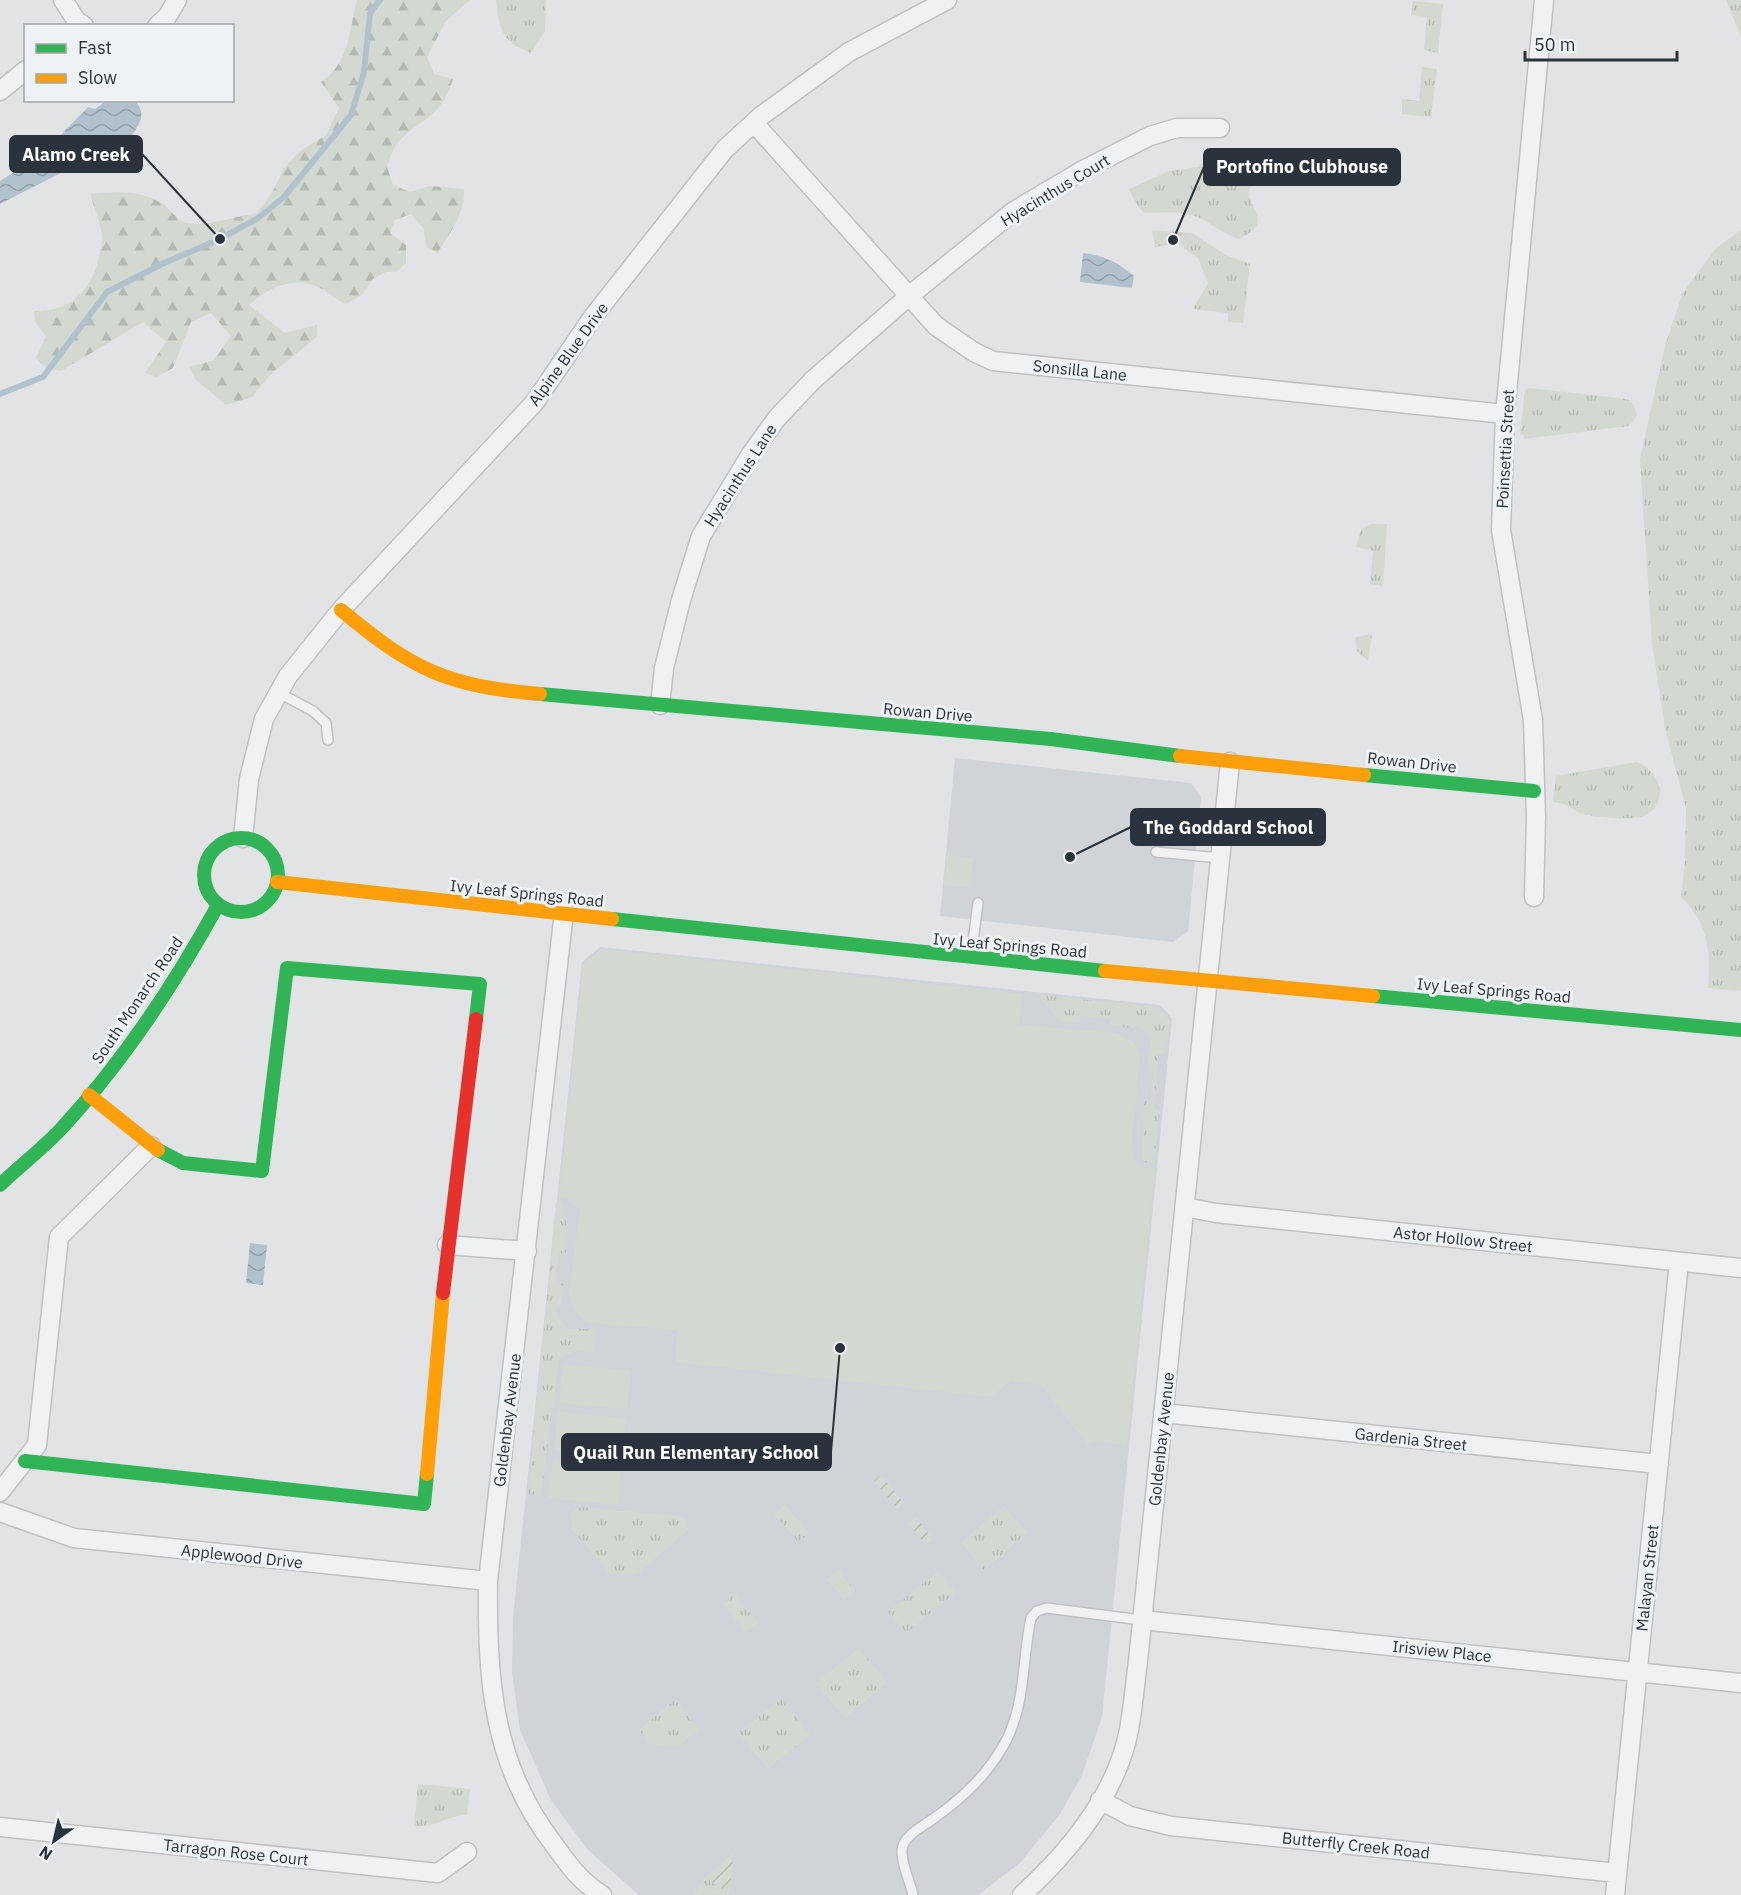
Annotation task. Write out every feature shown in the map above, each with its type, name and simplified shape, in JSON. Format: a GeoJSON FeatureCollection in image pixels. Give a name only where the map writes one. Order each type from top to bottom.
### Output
{"type":"FeatureCollection","features":[{"type":"Feature","properties":{"kind":"street"},"geometry":{"type":"LineString","coordinates":[[63,0],[76,24]]}},
{"type":"Feature","properties":{"kind":"street"},"geometry":{"type":"LineString","coordinates":[[159,24],[167,17],[177,0]]}},
{"type":"Feature","properties":{"kind":"street","name":"Alpine Blue Drive"},"geometry":{"type":"LineString","coordinates":[[243,838],[252,769],[264,719],[277,692],[341,610],[536,402],[607,299],[725,149],[754,123],[849,52],[947,0]]}},
{"type":"Feature","properties":{"kind":"street","name":"Poinsettia Street"},"geometry":{"type":"LineString","coordinates":[[1534,897],[1536,817],[1533,720],[1501,530],[1505,414],[1544,0]]}},
{"type":"Feature","properties":{"kind":"street"},"geometry":{"type":"LineString","coordinates":[[0,90],[24,72]]}},
{"type":"Feature","properties":{"kind":"street","name":"Sonsilla Lane"},"geometry":{"type":"LineString","coordinates":[[754,123],[936,326],[974,352],[993,361],[1505,414]]}},
{"type":"Feature","properties":{"kind":"street","name":"Hyacinthus Court"},"geometry":{"type":"LineString","coordinates":[[909,296],[1014,211],[1083,170],[1150,136],[1177,128],[1220,128]]}},
{"type":"Feature","properties":{"kind":"street","name":"Hyacinthus Lane"},"geometry":{"type":"LineString","coordinates":[[660,705],[664,668],[681,600],[701,536],[721,500],[777,418],[813,380],[909,296]]}},
{"type":"Feature","properties":{"kind":"street","name":"Rowan Drive"},"geometry":{"type":"LineString","coordinates":[[341,610],[386,649],[421,669],[458,683],[523,693],[1051,739],[1230,762],[1534,791]]}},
{"type":"Feature","properties":{"kind":"street","name":"Goldenbay Avenue"},"geometry":{"type":"LineString","coordinates":[[1022,1895],[1055,1864],[1100,1800],[1113,1779],[1128,1732],[1142,1620],[1230,762]]}},
{"type":"Feature","properties":{"kind":"street"},"geometry":{"type":"LineString","coordinates":[[243,838],[260,844],[273,856],[277,882],[270,898],[258,908],[233,912],[218,904],[206,890],[204,871],[210,854],[224,842],[243,838]]}},
{"type":"Feature","properties":{"kind":"street","name":"Ivy Leaf Springs Road"},"geometry":{"type":"LineString","coordinates":[[277,882],[564,912],[971,960],[1208,979],[1741,1030]]}},
{"type":"Feature","properties":{"kind":"street","name":"South Monarch Road"},"geometry":{"type":"LineString","coordinates":[[0,1185],[60,1130],[132,1042],[198,940],[218,904]]}},
{"type":"Feature","properties":{"kind":"street","name":"Goldenbay Avenue"},"geometry":{"type":"LineString","coordinates":[[564,912],[488,1581],[487,1652],[497,1726],[509,1768],[526,1805],[577,1889],[602,1895]]}},
{"type":"Feature","properties":{"kind":"street"},"geometry":{"type":"LineString","coordinates":[[25,1461],[424,1504],[447,1245],[480,984],[287,968],[262,1171],[183,1163],[151,1146],[89,1095]]}},
{"type":"Feature","properties":{"kind":"street"},"geometry":{"type":"LineString","coordinates":[[0,1492],[37,1445],[59,1237],[151,1146]]}},
{"type":"Feature","properties":{"kind":"street","name":"Astor Hollow Street"},"geometry":{"type":"LineString","coordinates":[[1185,1207],[1216,1213],[1741,1268]]}},
{"type":"Feature","properties":{"kind":"street"},"geometry":{"type":"LineString","coordinates":[[447,1245],[527,1251]]}},
{"type":"Feature","properties":{"kind":"street","name":"Malayan Street"},"geometry":{"type":"LineString","coordinates":[[1615,1895],[1679,1262]]}},
{"type":"Feature","properties":{"kind":"street","name":"Gardenia Street"},"geometry":{"type":"LineString","coordinates":[[1163,1413],[1659,1464]]}},
{"type":"Feature","properties":{"kind":"street","name":"Applewood Drive"},"geometry":{"type":"LineString","coordinates":[[0,1512],[74,1538],[488,1581]]}},
{"type":"Feature","properties":{"kind":"street","name":"Irisview Place"},"geometry":{"type":"LineString","coordinates":[[1142,1620],[1741,1683]]}},
{"type":"Feature","properties":{"kind":"street","name":"Butterfly Creek Road"},"geometry":{"type":"LineString","coordinates":[[1100,1800],[1130,1816],[1171,1826],[1617,1873]]}},
{"type":"Feature","properties":{"kind":"street","name":"Tarragon Rose Court"},"geometry":{"type":"LineString","coordinates":[[0,1827],[438,1873],[466,1852]]}},
{"type":"Feature","properties":{"kind":"lane"},"geometry":{"type":"LineString","coordinates":[[277,692],[312,711],[326,723],[328,740]]}},
{"type":"Feature","properties":{"kind":"lane"},"geometry":{"type":"LineString","coordinates":[[1156,852],[1220,858]]}},
{"type":"Feature","properties":{"kind":"lane"},"geometry":{"type":"LineString","coordinates":[[971,960],[978,903]]}},
{"type":"Feature","properties":{"kind":"lane"},"geometry":{"type":"LineString","coordinates":[[913,1895],[902,1850],[907,1839],[962,1798],[978,1781],[992,1765],[1008,1737],[1021,1702],[1031,1618],[1037,1611],[1047,1608],[1142,1620]]}},
{"type":"Feature","properties":{"kind":"shaded area"},"geometry":{"type":"Polygon","coordinates":[[[955,758],[1191,783],[1201,797],[1188,931],[1173,942],[940,916],[955,758]]]}},
{"type":"Feature","properties":{"kind":"shaded area"},"geometry":{"type":"Polygon","coordinates":[[[600,947],[1160,1005],[1172,1018],[1102,1717],[1082,1775],[1060,1814],[1020,1863],[978,1895],[639,1895],[588,1850],[551,1800],[520,1730],[512,1672],[513,1617],[582,962],[600,947]]]}},
{"type":"Feature","properties":{"kind":"green space"},"geometry":{"type":"Polygon","coordinates":[[[357,0],[470,0],[446,21],[427,57],[434,74],[453,79],[448,93],[435,111],[396,145],[387,167],[393,185],[410,192],[430,186],[464,189],[459,215],[438,253],[426,247],[424,229],[411,214],[395,220],[390,233],[406,245],[406,263],[396,272],[386,272],[373,279],[362,295],[346,304],[322,289],[303,283],[283,285],[265,293],[249,305],[285,333],[317,325],[317,337],[271,374],[252,397],[226,405],[196,380],[189,367],[214,360],[231,336],[211,313],[191,322],[173,368],[157,377],[145,373],[166,342],[143,322],[61,371],[47,369],[36,358],[46,337],[35,322],[34,311],[47,310],[70,303],[79,296],[92,277],[97,266],[102,237],[91,194],[119,192],[146,196],[163,204],[181,221],[201,224],[257,213],[272,193],[284,168],[300,151],[326,135],[339,108],[321,82],[331,74],[343,56],[357,0]]]}},
{"type":"Feature","properties":{"kind":"green space"},"geometry":{"type":"Polygon","coordinates":[[[496,0],[546,0],[545,31],[531,53],[521,49],[504,34],[496,0]]]}},
{"type":"Feature","properties":{"kind":"green space"},"geometry":{"type":"Polygon","coordinates":[[[1726,0],[1741,0],[1741,37],[1726,0]]]}},
{"type":"Feature","properties":{"kind":"green space"},"geometry":{"type":"Polygon","coordinates":[[[1413,1],[1443,4],[1438,53],[1424,50],[1427,17],[1411,15],[1413,1]]]}},
{"type":"Feature","properties":{"kind":"green space"},"geometry":{"type":"Polygon","coordinates":[[[1422,67],[1437,69],[1431,117],[1402,114],[1402,99],[1419,101],[1422,67]]]}},
{"type":"Feature","properties":{"kind":"green space"},"geometry":{"type":"Polygon","coordinates":[[[1252,152],[1260,168],[1248,192],[1258,223],[1255,228],[1239,239],[1184,213],[1144,213],[1129,189],[1169,171],[1198,167],[1206,160],[1219,165],[1230,165],[1242,160],[1252,152]]]}},
{"type":"Feature","properties":{"kind":"green space"},"geometry":{"type":"Polygon","coordinates":[[[1152,230],[1192,233],[1226,255],[1250,264],[1243,323],[1228,322],[1228,313],[1193,309],[1208,283],[1198,258],[1177,243],[1155,247],[1152,230]]]}},
{"type":"Feature","properties":{"kind":"green space"},"geometry":{"type":"Polygon","coordinates":[[[1741,230],[1741,991],[1708,988],[1708,950],[1703,928],[1691,907],[1681,897],[1685,861],[1686,809],[1665,728],[1652,643],[1640,459],[1665,346],[1682,294],[1716,248],[1741,230]]]}},
{"type":"Feature","properties":{"kind":"green space"},"geometry":{"type":"Polygon","coordinates":[[[1529,388],[1627,399],[1634,405],[1637,416],[1629,426],[1524,439],[1524,435],[1520,435],[1525,390],[1529,388]]]}},
{"type":"Feature","properties":{"kind":"green space"},"geometry":{"type":"Polygon","coordinates":[[[1371,524],[1387,524],[1383,586],[1370,584],[1373,551],[1356,547],[1361,529],[1371,524]]]}},
{"type":"Feature","properties":{"kind":"green space"},"geometry":{"type":"Polygon","coordinates":[[[1372,634],[1368,661],[1357,651],[1355,637],[1372,634]]]}},
{"type":"Feature","properties":{"kind":"green space"},"geometry":{"type":"Polygon","coordinates":[[[1637,762],[1652,772],[1659,787],[1658,803],[1644,816],[1623,818],[1589,815],[1553,802],[1556,776],[1637,762]]]}},
{"type":"Feature","properties":{"kind":"green space"},"geometry":{"type":"Polygon","coordinates":[[[947,855],[973,858],[970,888],[944,885],[947,855]]]}},
{"type":"Feature","properties":{"kind":"green space"},"geometry":{"type":"Polygon","coordinates":[[[601,949],[1023,994],[1019,1025],[1116,1033],[1134,1043],[1140,1056],[1131,1147],[1137,1167],[1155,1169],[1127,1445],[1091,1441],[1088,1445],[1041,1385],[1011,1381],[991,1397],[675,1362],[677,1330],[592,1323],[579,1315],[569,1294],[580,1209],[565,1198],[559,1197],[583,964],[601,949]]]}},
{"type":"Feature","properties":{"kind":"green space"},"geometry":{"type":"Polygon","coordinates":[[[1039,995],[1158,1007],[1170,1021],[1166,1054],[1159,1054],[1154,1108],[1160,1110],[1154,1163],[1142,1162],[1144,1101],[1150,1101],[1153,1072],[1147,1071],[1151,1045],[1148,1033],[1136,1026],[1133,1028],[1110,1025],[1110,1019],[1080,1016],[1080,1023],[1058,1020],[1039,995]]]}},
{"type":"Feature","properties":{"kind":"green space"},"geometry":{"type":"Polygon","coordinates":[[[556,1202],[561,1202],[568,1230],[566,1253],[559,1253],[556,1283],[563,1284],[561,1306],[558,1305],[557,1315],[568,1329],[595,1329],[593,1353],[578,1351],[559,1357],[541,1496],[528,1494],[556,1202]]]}},
{"type":"Feature","properties":{"kind":"green space"},"geometry":{"type":"Polygon","coordinates":[[[563,1364],[631,1371],[627,1409],[559,1403],[563,1364]]]}},
{"type":"Feature","properties":{"kind":"green space"},"geometry":{"type":"Polygon","coordinates":[[[558,1411],[626,1419],[622,1457],[554,1450],[558,1411]]]}},
{"type":"Feature","properties":{"kind":"green space"},"geometry":{"type":"Polygon","coordinates":[[[553,1459],[621,1466],[617,1505],[549,1498],[553,1459]]]}},
{"type":"Feature","properties":{"kind":"green space"},"geometry":{"type":"Polygon","coordinates":[[[881,1475],[904,1503],[897,1509],[874,1481],[881,1475]]]}},
{"type":"Feature","properties":{"kind":"green space"},"geometry":{"type":"Polygon","coordinates":[[[785,1505],[809,1533],[798,1542],[774,1514],[785,1505]]]}},
{"type":"Feature","properties":{"kind":"green space"},"geometry":{"type":"Polygon","coordinates":[[[1004,1506],[1027,1533],[984,1570],[961,1542],[1004,1506]]]}},
{"type":"Feature","properties":{"kind":"green space"},"geometry":{"type":"Polygon","coordinates":[[[581,1507],[679,1516],[686,1519],[689,1529],[637,1574],[618,1577],[609,1573],[571,1529],[570,1516],[574,1510],[581,1507]]]}},
{"type":"Feature","properties":{"kind":"green space"},"geometry":{"type":"Polygon","coordinates":[[[916,1517],[933,1539],[926,1545],[908,1523],[916,1517]]]}},
{"type":"Feature","properties":{"kind":"green space"},"geometry":{"type":"Polygon","coordinates":[[[838,1570],[855,1591],[844,1600],[827,1579],[838,1570]]]}},
{"type":"Feature","properties":{"kind":"green space"},"geometry":{"type":"Polygon","coordinates":[[[938,1571],[956,1592],[906,1633],[888,1612],[938,1571]]]}},
{"type":"Feature","properties":{"kind":"green space"},"geometry":{"type":"Polygon","coordinates":[[[735,1594],[758,1623],[746,1632],[723,1604],[735,1594]]]}},
{"type":"Feature","properties":{"kind":"green space"},"geometry":{"type":"Polygon","coordinates":[[[859,1648],[887,1683],[845,1718],[816,1683],[859,1648]]]}},
{"type":"Feature","properties":{"kind":"green space"},"geometry":{"type":"Polygon","coordinates":[[[781,1699],[810,1734],[768,1769],[738,1733],[781,1699]]]}},
{"type":"Feature","properties":{"kind":"green space"},"geometry":{"type":"Polygon","coordinates":[[[675,1700],[699,1729],[677,1747],[650,1744],[639,1730],[675,1700]]]}},
{"type":"Feature","properties":{"kind":"green space"},"geometry":{"type":"Polygon","coordinates":[[[418,1784],[470,1789],[467,1815],[452,1817],[429,1825],[414,1826],[418,1784]]]}},
{"type":"Feature","properties":{"kind":"green space"},"geometry":{"type":"Polygon","coordinates":[[[734,1853],[729,1894],[705,1877],[734,1853]]]}},
{"type":"Feature","properties":{"kind":"green space"},"geometry":{"type":"Polygon","coordinates":[[[705,1877],[729,1894],[694,1895],[705,1877]]]}},
{"type":"Feature","properties":{"kind":"water"},"geometry":{"type":"Polygon","coordinates":[[[105,102],[136,102],[141,110],[141,119],[131,137],[0,204],[0,181],[42,154],[88,107],[95,109],[105,102]]]}},
{"type":"Feature","properties":{"kind":"water"},"geometry":{"type":"Polygon","coordinates":[[[1083,253],[1110,260],[1123,267],[1134,276],[1132,288],[1080,282],[1083,253]]]}},
{"type":"Feature","properties":{"kind":"water"},"geometry":{"type":"Polygon","coordinates":[[[250,1243],[267,1245],[263,1285],[246,1283],[250,1243]]]}},
{"type":"Feature","properties":{"kind":"waterway"},"geometry":{"type":"LineString","coordinates":[[0,394],[43,377],[107,292],[162,264],[220,239],[258,218],[283,198],[351,115],[364,72],[370,13],[380,0]]}},
{"type":"Feature","properties":{"kind":"traffic: fast"},"geometry":{"type":"LineString","coordinates":[[540,694],[1051,739],[1180,756]]}},
{"type":"Feature","properties":{"kind":"traffic: fast"},"geometry":{"type":"LineString","coordinates":[[1364,775],[1534,791]]}},
{"type":"Feature","properties":{"kind":"traffic: fast"},"geometry":{"type":"LineString","coordinates":[[241,838],[262,844],[272,854],[278,875],[272,896],[262,906],[241,912],[220,906],[210,896],[204,875],[210,854],[220,844],[241,838]]}},
{"type":"Feature","properties":{"kind":"traffic: fast"},"geometry":{"type":"LineString","coordinates":[[0,1185],[61,1129],[106,1077],[184,964],[218,905]]}},
{"type":"Feature","properties":{"kind":"traffic: fast"},"geometry":{"type":"LineString","coordinates":[[612,919],[1105,971]]}},
{"type":"Feature","properties":{"kind":"traffic: fast"},"geometry":{"type":"LineString","coordinates":[[158,1150],[183,1163],[262,1171],[287,968],[480,984],[476,1019]]}},
{"type":"Feature","properties":{"kind":"traffic: fast"},"geometry":{"type":"LineString","coordinates":[[1373,996],[1741,1030]]}},
{"type":"Feature","properties":{"kind":"traffic: fast"},"geometry":{"type":"LineString","coordinates":[[25,1461],[424,1504],[427,1474]]}},
{"type":"Feature","properties":{"kind":"traffic: slow"},"geometry":{"type":"LineString","coordinates":[[341,610],[389,647],[432,672],[479,686],[540,694]]}},
{"type":"Feature","properties":{"kind":"traffic: slow"},"geometry":{"type":"LineString","coordinates":[[1180,756],[1364,775]]}},
{"type":"Feature","properties":{"kind":"traffic: slow"},"geometry":{"type":"LineString","coordinates":[[277,882],[612,919]]}},
{"type":"Feature","properties":{"kind":"traffic: slow"},"geometry":{"type":"LineString","coordinates":[[1105,971],[1373,996]]}},
{"type":"Feature","properties":{"kind":"traffic: slow"},"geometry":{"type":"LineString","coordinates":[[89,1095],[158,1150]]}},
{"type":"Feature","properties":{"kind":"traffic: slow"},"geometry":{"type":"LineString","coordinates":[[427,1474],[443,1293]]}},
{"type":"Feature","properties":{"kind":"traffic: jam"},"geometry":{"type":"LineString","coordinates":[[443,1293],[476,1019]]}},
{"type":"Feature","properties":{"kind":"place","name":"Alamo Creek"},"geometry":{"type":"Point","coordinates":[220,239]}},
{"type":"Feature","properties":{"kind":"place","name":"Portofino Clubhouse"},"geometry":{"type":"Point","coordinates":[1173,240]}},
{"type":"Feature","properties":{"kind":"place","name":"The Goddard School"},"geometry":{"type":"Point","coordinates":[1070,857]}},
{"type":"Feature","properties":{"kind":"place","name":"Quail Run Elementary School"},"geometry":{"type":"Point","coordinates":[840,1348]}}]}
